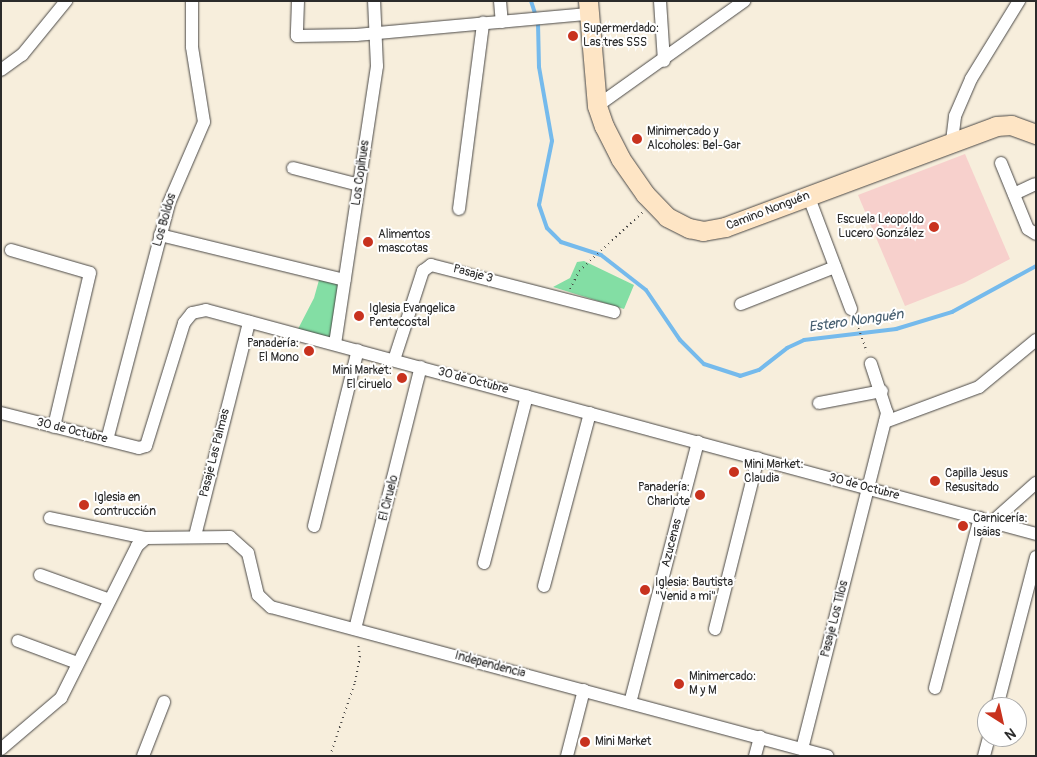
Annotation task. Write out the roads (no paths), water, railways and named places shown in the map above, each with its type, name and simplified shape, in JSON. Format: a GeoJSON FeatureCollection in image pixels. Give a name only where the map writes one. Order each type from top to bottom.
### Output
{"type":"FeatureCollection","features":[{"type":"Feature","properties":{"kind":"main road","name":"Camino Nonguén"},"geometry":{"type":"LineString","coordinates":[[588,8],[597,106],[620,158],[654,204],[682,226],[711,230],[952,141],[1001,125],[1023,128],[1036,134]]}},
{"type":"Feature","properties":{"kind":"street"},"geometry":{"type":"LineString","coordinates":[[1,70],[22,55],[66,1]]}},
{"type":"Feature","properties":{"kind":"street","name":"Los Boldos"},"geometry":{"type":"LineString","coordinates":[[107,440],[160,235],[175,186],[198,141],[204,122],[192,48],[192,1]]}},
{"type":"Feature","properties":{"kind":"street"},"geometry":{"type":"LineString","coordinates":[[298,1],[297,36],[377,32],[527,20],[553,17],[588,8]]}},
{"type":"Feature","properties":{"kind":"street","name":"Los Copihues"},"geometry":{"type":"LineString","coordinates":[[335,344],[376,66],[377,32],[374,1]]}},
{"type":"Feature","properties":{"kind":"street"},"geometry":{"type":"LineString","coordinates":[[500,1],[502,22]]}},
{"type":"Feature","properties":{"kind":"street"},"geometry":{"type":"LineString","coordinates":[[660,1],[664,61]]}},
{"type":"Feature","properties":{"kind":"street"},"geometry":{"type":"LineString","coordinates":[[597,106],[664,61],[744,1]]}},
{"type":"Feature","properties":{"kind":"street"},"geometry":{"type":"LineString","coordinates":[[952,141],[955,116],[971,79],[1019,1]]}},
{"type":"Feature","properties":{"kind":"street"},"geometry":{"type":"LineString","coordinates":[[459,209],[482,23]]}},
{"type":"Feature","properties":{"kind":"street"},"geometry":{"type":"LineString","coordinates":[[1001,163],[1028,229],[1036,234]]}},
{"type":"Feature","properties":{"kind":"street"},"geometry":{"type":"LineString","coordinates":[[293,168],[359,185]]}},
{"type":"Feature","properties":{"kind":"street"},"geometry":{"type":"LineString","coordinates":[[1014,194],[1035,184]]}},
{"type":"Feature","properties":{"kind":"street"},"geometry":{"type":"LineString","coordinates":[[808,195],[853,315]]}},
{"type":"Feature","properties":{"kind":"street"},"geometry":{"type":"LineString","coordinates":[[160,235],[345,280]]}},
{"type":"Feature","properties":{"kind":"street"},"geometry":{"type":"LineString","coordinates":[[11,250],[90,273],[54,427]]}},
{"type":"Feature","properties":{"kind":"street","name":"Pasaje 3"},"geometry":{"type":"LineString","coordinates":[[394,360],[423,271],[431,265],[614,312]]}},
{"type":"Feature","properties":{"kind":"street"},"geometry":{"type":"LineString","coordinates":[[741,304],[835,267]]}},
{"type":"Feature","properties":{"kind":"street","name":"30 de Octubre"},"geometry":{"type":"LineString","coordinates":[[1,413],[139,448],[149,444],[188,316],[206,310],[1036,534]]}},
{"type":"Feature","properties":{"kind":"street","name":"Pasaje Las Palmas"},"geometry":{"type":"LineString","coordinates":[[194,536],[249,322]]}},
{"type":"Feature","properties":{"kind":"street"},"geometry":{"type":"LineString","coordinates":[[885,422],[979,387],[1036,340]]}},
{"type":"Feature","properties":{"kind":"street"},"geometry":{"type":"LineString","coordinates":[[314,526],[358,350]]}},
{"type":"Feature","properties":{"kind":"street","name":"Pasaje Los Tilos"},"geometry":{"type":"LineString","coordinates":[[802,749],[885,422],[887,408],[871,364]]}},
{"type":"Feature","properties":{"kind":"street","name":"El Ciruelo"},"geometry":{"type":"LineString","coordinates":[[355,629],[421,367]]}},
{"type":"Feature","properties":{"kind":"street"},"geometry":{"type":"LineString","coordinates":[[819,403],[882,391]]}},
{"type":"Feature","properties":{"kind":"street"},"geometry":{"type":"LineString","coordinates":[[484,564],[527,396]]}},
{"type":"Feature","properties":{"kind":"street"},"geometry":{"type":"LineString","coordinates":[[544,586],[590,413]]}},
{"type":"Feature","properties":{"kind":"street","name":"Azucenas"},"geometry":{"type":"LineString","coordinates":[[630,703],[698,442]]}},
{"type":"Feature","properties":{"kind":"street"},"geometry":{"type":"LineString","coordinates":[[715,629],[758,458]]}},
{"type":"Feature","properties":{"kind":"street"},"geometry":{"type":"LineString","coordinates":[[936,688],[986,520],[1036,483]]}},
{"type":"Feature","properties":{"kind":"street"},"geometry":{"type":"LineString","coordinates":[[50,518],[146,538],[194,536]]}},
{"type":"Feature","properties":{"kind":"street","name":"Independencia"},"geometry":{"type":"LineString","coordinates":[[194,536],[224,536],[240,542],[250,558],[258,596],[265,604],[827,756]]}},
{"type":"Feature","properties":{"kind":"street"},"geometry":{"type":"LineString","coordinates":[[1,749],[55,704],[66,690],[137,546],[146,538]]}},
{"type":"Feature","properties":{"kind":"street"},"geometry":{"type":"LineString","coordinates":[[1000,697],[1036,557]]}},
{"type":"Feature","properties":{"kind":"street"},"geometry":{"type":"LineString","coordinates":[[40,575],[110,600]]}},
{"type":"Feature","properties":{"kind":"street"},"geometry":{"type":"LineString","coordinates":[[18,641],[78,663]]}},
{"type":"Feature","properties":{"kind":"street"},"geometry":{"type":"LineString","coordinates":[[567,756],[584,690]]}},
{"type":"Feature","properties":{"kind":"street"},"geometry":{"type":"LineString","coordinates":[[142,754],[164,702]]}},
{"type":"Feature","properties":{"kind":"street"},"geometry":{"type":"LineString","coordinates":[[755,756],[760,737]]}},
{"type":"Feature","properties":{"kind":"waterway","name":"Estero Nonguén"},"geometry":{"type":"LineString","coordinates":[[531,1],[538,23],[539,67],[552,141],[539,205],[547,228],[561,242],[601,255],[646,290],[680,340],[704,364],[740,376],[759,370],[787,348],[804,340],[896,329],[952,312],[1036,266]]}},
{"type":"Feature","properties":{"kind":"place","name":"Supermerdado: Las tres SSS"},"geometry":{"type":"Point","coordinates":[573,36]}},
{"type":"Feature","properties":{"kind":"place","name":"Minimercado y Alcoholes: Bel-Gar"},"geometry":{"type":"Point","coordinates":[637,139]}},
{"type":"Feature","properties":{"kind":"place","name":"Escuela Leopoldo Lucero González"},"geometry":{"type":"Point","coordinates":[934,227]}},
{"type":"Feature","properties":{"kind":"place","name":"Alimentos mascotas"},"geometry":{"type":"Point","coordinates":[368,242]}},
{"type":"Feature","properties":{"kind":"place","name":"Iglesia Evangelica Pentecostal"},"geometry":{"type":"Point","coordinates":[359,316]}},
{"type":"Feature","properties":{"kind":"place","name":"Panadería: El Mono"},"geometry":{"type":"Point","coordinates":[309,351]}},
{"type":"Feature","properties":{"kind":"place","name":"Mini Market: El ciruelo"},"geometry":{"type":"Point","coordinates":[402,378]}},
{"type":"Feature","properties":{"kind":"place","name":"Mini Market: Claudia"},"geometry":{"type":"Point","coordinates":[734,472]}},
{"type":"Feature","properties":{"kind":"place","name":"Capilla Jesus Resusitado"},"geometry":{"type":"Point","coordinates":[935,481]}},
{"type":"Feature","properties":{"kind":"place","name":"Panadería: Charlote"},"geometry":{"type":"Point","coordinates":[700,495]}},
{"type":"Feature","properties":{"kind":"place","name":"Iglesia en contrucción"},"geometry":{"type":"Point","coordinates":[84,505]}},
{"type":"Feature","properties":{"kind":"place","name":"Carnicería: Isaias"},"geometry":{"type":"Point","coordinates":[963,526]}},
{"type":"Feature","properties":{"kind":"place","name":"Iglesia: Bautista \"Venid a mi\""},"geometry":{"type":"Point","coordinates":[645,590]}},
{"type":"Feature","properties":{"kind":"place","name":"Minimercado: M y M"},"geometry":{"type":"Point","coordinates":[679,684]}},
{"type":"Feature","properties":{"kind":"place","name":"Mini Market"},"geometry":{"type":"Point","coordinates":[585,742]}}]}
